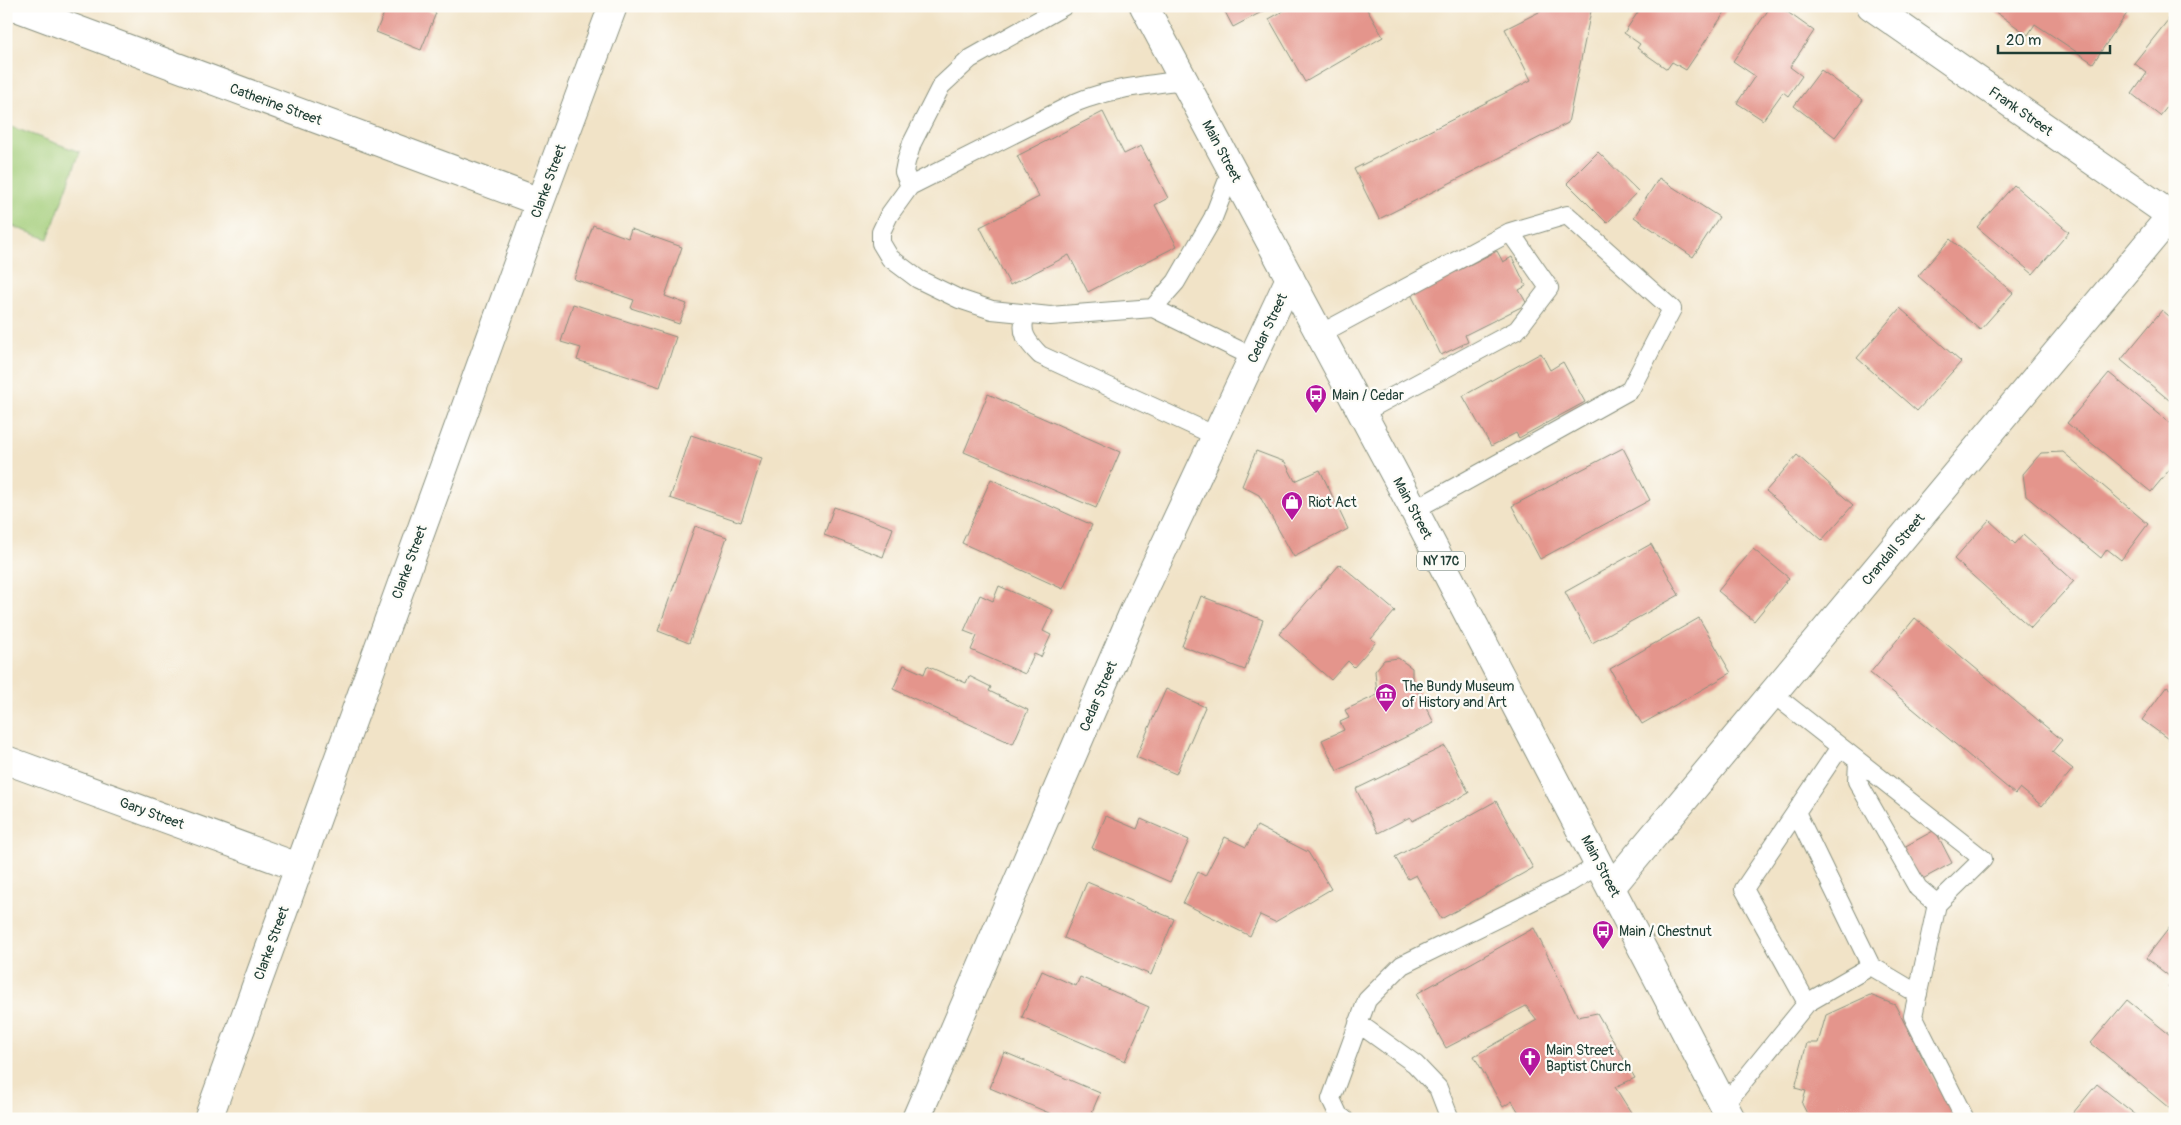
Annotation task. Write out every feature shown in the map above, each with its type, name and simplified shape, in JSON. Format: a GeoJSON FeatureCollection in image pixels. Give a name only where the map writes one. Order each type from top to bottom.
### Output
{"type":"FeatureCollection","features":[{"type":"Feature","properties":{"kind":"street","name":"Catherine Street"},"geometry":{"type":"LineString","coordinates":[[13,6],[540,202]]}},
{"type":"Feature","properties":{"kind":"street","name":"Clarke Street"},"geometry":{"type":"LineString","coordinates":[[208,1119],[298,866],[613,6]]}},
{"type":"Feature","properties":{"kind":"street","name":"Main Street"},"geometry":{"type":"LineString","coordinates":[[1144,6],[1414,510],[1728,1112]]}},
{"type":"Feature","properties":{"kind":"street","name":"Frank Street"},"geometry":{"type":"LineString","coordinates":[[1871,6],[2173,214]]}},
{"type":"Feature","properties":{"kind":"street","name":"Crandall Street"},"geometry":{"type":"LineString","coordinates":[[1606,875],[1772,694],[2173,214]]}},
{"type":"Feature","properties":{"kind":"street","name":"Cedar Street"},"geometry":{"type":"LineString","coordinates":[[916,1119],[1135,609],[1290,278]]}},
{"type":"Feature","properties":{"kind":"street","name":"Gary Street"},"geometry":{"type":"LineString","coordinates":[[6,760],[298,866]]}},
{"type":"Feature","properties":{"kind":"lane"},"geometry":{"type":"LineString","coordinates":[[910,186],[904,172],[906,162],[912,143],[941,86],[970,59],[1064,6]]}},
{"type":"Feature","properties":{"kind":"lane"},"geometry":{"type":"LineString","coordinates":[[1184,80],[1129,87],[1086,98],[910,186],[889,215],[881,232],[881,243],[890,258],[918,279],[959,299],[992,310],[1050,316],[1153,308],[1253,357]]}},
{"type":"Feature","properties":{"kind":"lane"},"geometry":{"type":"LineString","coordinates":[[1153,308],[1176,282],[1213,218],[1230,177],[1228,162]]}},
{"type":"Feature","properties":{"kind":"lane"},"geometry":{"type":"LineString","coordinates":[[1320,334],[1510,232],[1567,215],[1672,309],[1630,390],[1414,510]]}},
{"type":"Feature","properties":{"kind":"lane"},"geometry":{"type":"LineString","coordinates":[[1362,413],[1518,330],[1549,288],[1510,232]]}},
{"type":"Feature","properties":{"kind":"lane"},"geometry":{"type":"LineString","coordinates":[[1026,314],[1022,323],[1022,332],[1030,345],[1040,355],[1216,436]]}},
{"type":"Feature","properties":{"kind":"lane"},"geometry":{"type":"LineString","coordinates":[[1772,694],[1983,859],[1937,904],[1913,1016],[1965,1119]]}},
{"type":"Feature","properties":{"kind":"lane"},"geometry":{"type":"LineString","coordinates":[[1807,1003],[1744,889],[1840,747]]}},
{"type":"Feature","properties":{"kind":"lane"},"geometry":{"type":"LineString","coordinates":[[1858,761],[1857,781],[1918,888],[1937,904]]}},
{"type":"Feature","properties":{"kind":"lane"},"geometry":{"type":"LineString","coordinates":[[1796,812],[1871,966],[1918,994]]}},
{"type":"Feature","properties":{"kind":"lane"},"geometry":{"type":"LineString","coordinates":[[1344,1119],[1339,1116],[1331,1099],[1358,1023],[1367,1000],[1402,965],[1569,883],[1606,875]]}},
{"type":"Feature","properties":{"kind":"lane"},"geometry":{"type":"LineString","coordinates":[[1728,1112],[1807,1003],[1871,966]]}},
{"type":"Feature","properties":{"kind":"lane"},"geometry":{"type":"LineString","coordinates":[[1358,1023],[1415,1064],[1438,1088],[1450,1119]]}},
{"type":"Feature","properties":{"kind":"green space"},"geometry":{"type":"Polygon","coordinates":[[[6,125],[80,152],[48,239],[6,224],[6,125]]]}},
{"type":"Feature","properties":{"kind":"building"},"geometry":{"type":"Polygon","coordinates":[[[387,6],[421,6],[436,13],[421,50],[376,32],[387,6]]]}},
{"type":"Feature","properties":{"kind":"building"},"geometry":{"type":"Polygon","coordinates":[[[1222,6],[1273,6],[1233,27],[1222,6]]]}},
{"type":"Feature","properties":{"kind":"building"},"geometry":{"type":"Polygon","coordinates":[[[1292,6],[1365,6],[1383,37],[1305,82],[1269,19],[1292,6]]]}},
{"type":"Feature","properties":{"kind":"building"},"geometry":{"type":"Polygon","coordinates":[[[1551,6],[1592,6],[1568,123],[1379,219],[1354,169],[1531,80],[1505,29],[1551,6]]]}},
{"type":"Feature","properties":{"kind":"building"},"geometry":{"type":"Polygon","coordinates":[[[1642,6],[1729,6],[1686,70],[1672,62],[1667,69],[1637,48],[1640,44],[1624,33],[1642,6]]]}},
{"type":"Feature","properties":{"kind":"building"},"geometry":{"type":"Polygon","coordinates":[[[1771,6],[1779,6],[1814,31],[1790,67],[1802,76],[1788,96],[1783,92],[1763,120],[1737,103],[1755,76],[1733,61],[1771,6]]]}},
{"type":"Feature","properties":{"kind":"building"},"geometry":{"type":"Polygon","coordinates":[[[1987,6],[2119,6],[2128,12],[2093,63],[2035,24],[2028,35],[1987,6]]]}},
{"type":"Feature","properties":{"kind":"building"},"geometry":{"type":"Polygon","coordinates":[[[2172,15],[2175,17],[2175,97],[2160,116],[2132,94],[2147,73],[2134,63],[2172,15]]]}},
{"type":"Feature","properties":{"kind":"building"},"geometry":{"type":"Polygon","coordinates":[[[1821,70],[1863,100],[1835,137],[1794,106],[1821,70]]]}},
{"type":"Feature","properties":{"kind":"building"},"geometry":{"type":"Polygon","coordinates":[[[1103,112],[1124,154],[1141,146],[1168,198],[1155,205],[1177,246],[1088,292],[1069,255],[1010,285],[980,227],[1039,197],[1017,156],[1103,112]]]}},
{"type":"Feature","properties":{"kind":"building"},"geometry":{"type":"Polygon","coordinates":[[[1598,152],[1638,191],[1607,223],[1567,183],[1598,152]]]}},
{"type":"Feature","properties":{"kind":"building"},"geometry":{"type":"Polygon","coordinates":[[[1659,178],[1719,217],[1693,257],[1634,217],[1659,178]]]}},
{"type":"Feature","properties":{"kind":"building"},"geometry":{"type":"Polygon","coordinates":[[[2014,185],[2069,232],[2033,274],[1977,227],[2014,185]]]}},
{"type":"Feature","properties":{"kind":"building"},"geometry":{"type":"Polygon","coordinates":[[[593,225],[628,238],[631,229],[682,247],[665,296],[687,304],[679,324],[631,308],[634,300],[574,279],[593,225]]]}},
{"type":"Feature","properties":{"kind":"building"},"geometry":{"type":"Polygon","coordinates":[[[1950,239],[2013,293],[1980,330],[1918,276],[1950,239]]]}},
{"type":"Feature","properties":{"kind":"building"},"geometry":{"type":"Polygon","coordinates":[[[1497,251],[1503,262],[1512,257],[1526,286],[1519,290],[1527,304],[1465,335],[1468,342],[1441,355],[1411,294],[1497,251]]]}},
{"type":"Feature","properties":{"kind":"building"},"geometry":{"type":"Polygon","coordinates":[[[573,304],[676,337],[660,387],[577,360],[581,348],[561,342],[573,304]]]}},
{"type":"Feature","properties":{"kind":"building"},"geometry":{"type":"Polygon","coordinates":[[[1900,308],[1961,362],[1917,411],[1857,358],[1900,308]]]}},
{"type":"Feature","properties":{"kind":"building"},"geometry":{"type":"Polygon","coordinates":[[[2162,310],[2175,321],[2175,405],[2121,360],[2162,310]]]}},
{"type":"Feature","properties":{"kind":"building"},"geometry":{"type":"Polygon","coordinates":[[[1541,353],[1550,370],[1563,362],[1585,402],[1519,438],[1516,433],[1491,446],[1463,396],[1541,353]]]}},
{"type":"Feature","properties":{"kind":"building"},"geometry":{"type":"Polygon","coordinates":[[[2109,373],[2175,427],[2175,463],[2151,492],[2067,423],[2109,373]]]}},
{"type":"Feature","properties":{"kind":"building"},"geometry":{"type":"Polygon","coordinates":[[[988,394],[1120,452],[1096,508],[964,452],[988,394]]]}},
{"type":"Feature","properties":{"kind":"building"},"geometry":{"type":"Polygon","coordinates":[[[691,435],[762,458],[741,522],[670,498],[691,435]]]}},
{"type":"Feature","properties":{"kind":"building"},"geometry":{"type":"Polygon","coordinates":[[[1623,448],[1650,500],[1540,559],[1512,506],[1623,448]]]}},
{"type":"Feature","properties":{"kind":"building"},"geometry":{"type":"Polygon","coordinates":[[[1256,451],[1285,462],[1295,481],[1320,470],[1348,529],[1294,557],[1259,495],[1242,486],[1256,451]]]}},
{"type":"Feature","properties":{"kind":"building"},"geometry":{"type":"Polygon","coordinates":[[[2063,452],[2148,524],[2121,560],[2107,549],[2101,558],[2026,496],[2023,474],[2041,453],[2063,452]]]}},
{"type":"Feature","properties":{"kind":"building"},"geometry":{"type":"Polygon","coordinates":[[[1797,455],[1853,505],[1822,540],[1766,491],[1797,455]]]}},
{"type":"Feature","properties":{"kind":"building"},"geometry":{"type":"Polygon","coordinates":[[[991,479],[1092,525],[1063,589],[962,543],[991,479]]]}},
{"type":"Feature","properties":{"kind":"building"},"geometry":{"type":"Polygon","coordinates":[[[834,507],[893,528],[883,557],[824,535],[834,507]]]}},
{"type":"Feature","properties":{"kind":"building"},"geometry":{"type":"Polygon","coordinates":[[[1989,520],[2015,544],[2023,535],[2074,581],[2031,628],[1954,559],[1989,520]]]}},
{"type":"Feature","properties":{"kind":"building"},"geometry":{"type":"Polygon","coordinates":[[[695,526],[727,537],[689,643],[658,631],[695,526]]]}},
{"type":"Feature","properties":{"kind":"building"},"geometry":{"type":"Polygon","coordinates":[[[1651,544],[1679,595],[1592,643],[1565,592],[1651,544]]]}},
{"type":"Feature","properties":{"kind":"building"},"geometry":{"type":"Polygon","coordinates":[[[1753,549],[1789,578],[1754,621],[1718,591],[1753,549]]]}},
{"type":"Feature","properties":{"kind":"building"},"geometry":{"type":"Polygon","coordinates":[[[1340,564],[1395,611],[1371,639],[1376,642],[1354,667],[1348,661],[1331,680],[1279,634],[1340,564]]]}},
{"type":"Feature","properties":{"kind":"building"},"geometry":{"type":"Polygon","coordinates":[[[999,586],[1053,610],[1043,631],[1051,635],[1041,657],[1034,654],[1025,674],[971,650],[977,636],[964,631],[980,595],[993,601],[999,586]]]}},
{"type":"Feature","properties":{"kind":"building"},"geometry":{"type":"Polygon","coordinates":[[[1201,596],[1263,620],[1245,670],[1182,646],[1201,596]]]}},
{"type":"Feature","properties":{"kind":"building"},"geometry":{"type":"Polygon","coordinates":[[[1699,618],[1731,673],[1642,724],[1610,669],[1699,618]]]}},
{"type":"Feature","properties":{"kind":"building"},"geometry":{"type":"Polygon","coordinates":[[[1915,618],[2062,740],[2052,752],[2073,769],[2042,806],[2020,788],[2015,794],[1870,673],[1915,618]]]}},
{"type":"Feature","properties":{"kind":"building"},"geometry":{"type":"Polygon","coordinates":[[[1398,658],[1412,668],[1412,679],[1434,723],[1337,771],[1322,740],[1344,730],[1340,722],[1349,718],[1345,710],[1377,695],[1375,671],[1384,660],[1398,658]]]}},
{"type":"Feature","properties":{"kind":"building"},"geometry":{"type":"Polygon","coordinates":[[[904,665],[924,674],[927,666],[966,683],[969,676],[991,687],[989,691],[1028,710],[1013,744],[893,689],[904,665]]]}},
{"type":"Feature","properties":{"kind":"building"},"geometry":{"type":"Polygon","coordinates":[[[2167,686],[2175,692],[2175,744],[2142,720],[2167,686]]]}},
{"type":"Feature","properties":{"kind":"building"},"geometry":{"type":"Polygon","coordinates":[[[1166,689],[1205,707],[1176,774],[1136,757],[1166,689]]]}},
{"type":"Feature","properties":{"kind":"building"},"geometry":{"type":"Polygon","coordinates":[[[1445,746],[1469,793],[1412,821],[1410,817],[1378,833],[1356,789],[1445,746]]]}},
{"type":"Feature","properties":{"kind":"building"},"geometry":{"type":"Polygon","coordinates":[[[1496,801],[1533,868],[1441,919],[1416,875],[1408,879],[1395,857],[1496,801]]]}},
{"type":"Feature","properties":{"kind":"building"},"geometry":{"type":"Polygon","coordinates":[[[1106,816],[1137,829],[1141,819],[1189,840],[1170,882],[1092,848],[1106,816]]]}},
{"type":"Feature","properties":{"kind":"building"},"geometry":{"type":"Polygon","coordinates":[[[1257,826],[1308,852],[1331,889],[1275,922],[1260,915],[1250,936],[1183,903],[1198,872],[1205,876],[1225,837],[1246,847],[1257,826]]]}},
{"type":"Feature","properties":{"kind":"building"},"geometry":{"type":"Polygon","coordinates":[[[1935,830],[1952,863],[1919,881],[1902,848],[1935,830]]]}},
{"type":"Feature","properties":{"kind":"building"},"geometry":{"type":"Polygon","coordinates":[[[1087,882],[1174,919],[1151,975],[1064,938],[1087,882]]]}},
{"type":"Feature","properties":{"kind":"building"},"geometry":{"type":"Polygon","coordinates":[[[2170,927],[2175,930],[2175,992],[2168,987],[2174,980],[2146,958],[2170,927]]]}},
{"type":"Feature","properties":{"kind":"building"},"geometry":{"type":"Polygon","coordinates":[[[1534,928],[1578,1017],[1597,1013],[1635,1078],[1615,1087],[1632,1114],[1618,1119],[1527,1119],[1521,1116],[1512,1101],[1503,1107],[1474,1056],[1537,1020],[1526,1006],[1446,1048],[1416,994],[1534,928]]]}},
{"type":"Feature","properties":{"kind":"building"},"geometry":{"type":"Polygon","coordinates":[[[1042,971],[1076,986],[1080,977],[1149,1007],[1125,1061],[1022,1017],[1042,971]]]}},
{"type":"Feature","properties":{"kind":"building"},"geometry":{"type":"Polygon","coordinates":[[[1870,995],[1895,1005],[1953,1115],[1947,1119],[1810,1119],[1802,1104],[1806,1091],[1795,1088],[1807,1043],[1818,1043],[1826,1015],[1870,995]]]}},
{"type":"Feature","properties":{"kind":"building"},"geometry":{"type":"Polygon","coordinates":[[[2127,1000],[2175,1039],[2175,1113],[2091,1043],[2127,1000]]]}},
{"type":"Feature","properties":{"kind":"building"},"geometry":{"type":"Polygon","coordinates":[[[1004,1052],[1100,1093],[1089,1119],[1063,1119],[990,1088],[1004,1052]]]}},
{"type":"Feature","properties":{"kind":"building"},"geometry":{"type":"Polygon","coordinates":[[[2097,1084],[2141,1119],[2068,1119],[2097,1084]]]}},
{"type":"Feature","properties":{"kind":"place","name":"Main / Cedar"},"geometry":{"type":"Point","coordinates":[1316,414]}},
{"type":"Feature","properties":{"kind":"place","name":"Riot Act"},"geometry":{"type":"Point","coordinates":[1292,521]}},
{"type":"Feature","properties":{"kind":"place","name":"The Bundy Museum of History and Art"},"geometry":{"type":"Point","coordinates":[1386,713]}},
{"type":"Feature","properties":{"kind":"place","name":"Main / Chestnut"},"geometry":{"type":"Point","coordinates":[1603,950]}},
{"type":"Feature","properties":{"kind":"place","name":"Main Street Baptist Church"},"geometry":{"type":"Point","coordinates":[1530,1077]}}]}
